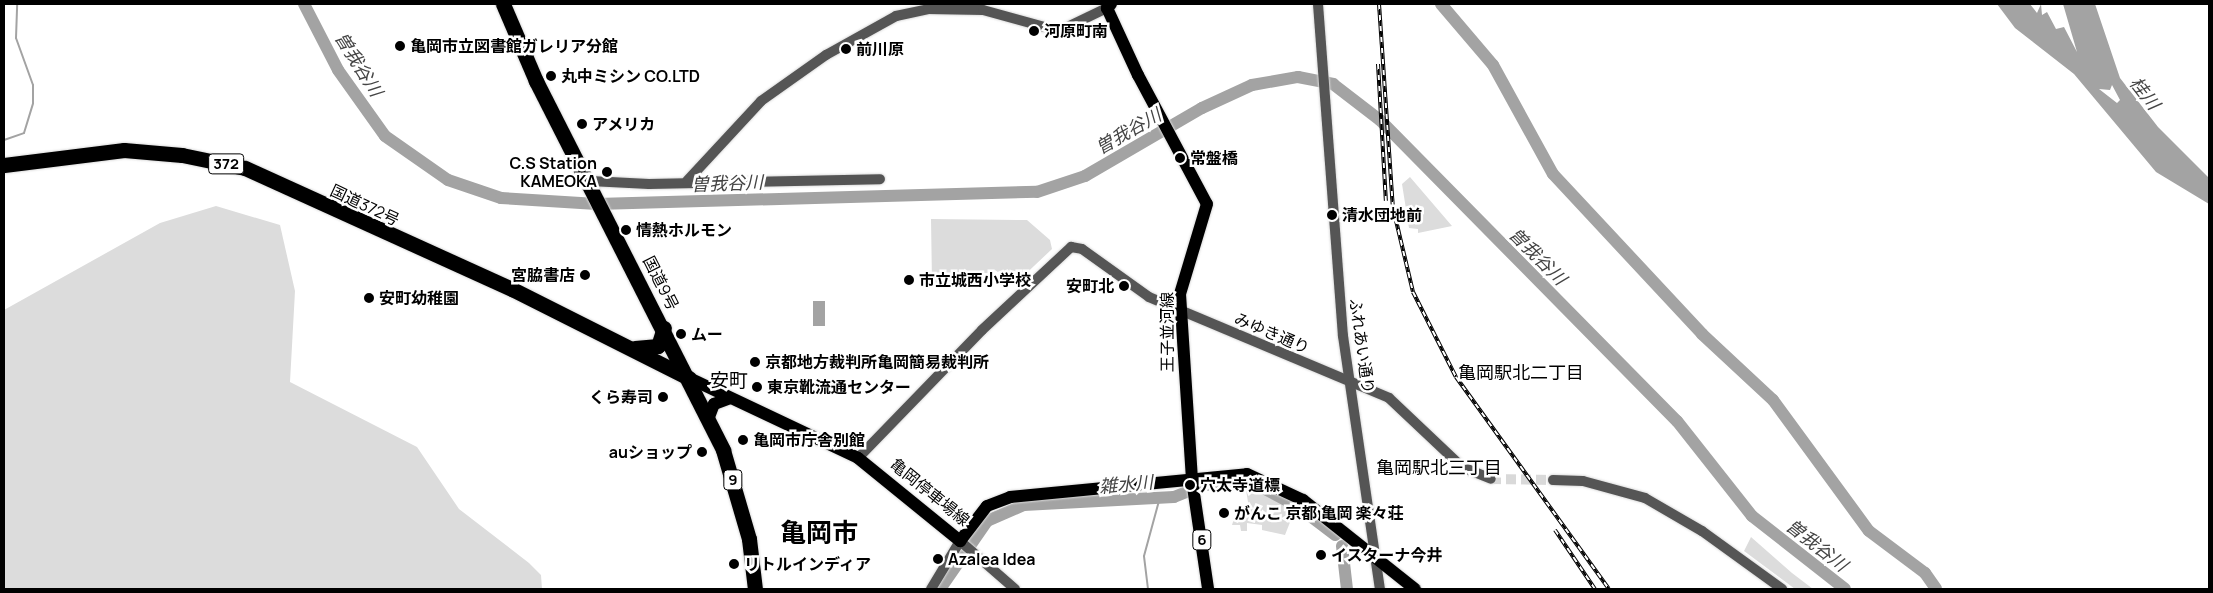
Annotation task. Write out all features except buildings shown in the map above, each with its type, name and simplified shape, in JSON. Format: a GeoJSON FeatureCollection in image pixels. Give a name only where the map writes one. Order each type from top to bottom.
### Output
{"type":"FeatureCollection","features":[{"type":"Feature","properties":{"kind":"highway","name":"国道9号"},"geometry":{"type":"LineString","coordinates":[[503,4],[536,80],[592,184],[709,417],[737,492],[756,589]]}},
{"type":"Feature","properties":{"kind":"highway","name":"国道372号"},"geometry":{"type":"LineString","coordinates":[[4,165],[124,150],[234,165],[629,346],[689,378]]}},
{"type":"Feature","properties":{"kind":"highway"},"geometry":{"type":"LineString","coordinates":[[629,346],[658,346],[664,328]]}},
{"type":"Feature","properties":{"kind":"main road","name":"王子並河線"},"geometry":{"type":"LineString","coordinates":[[1109,6],[1160,116],[1207,204],[1180,294],[1194,485]]}},
{"type":"Feature","properties":{"kind":"main road","name":"亀岡停車場線"},"geometry":{"type":"LineString","coordinates":[[689,378],[728,399],[858,458],[962,543],[987,506],[1010,496],[1194,485],[1235,474],[1268,480],[1303,500],[1376,556],[1415,589]]}},
{"type":"Feature","properties":{"kind":"main road"},"geometry":{"type":"LineString","coordinates":[[709,417],[714,404],[728,399]]}},
{"type":"Feature","properties":{"kind":"main road","name":"6"},"geometry":{"type":"LineString","coordinates":[[1194,485],[1208,589]]}},
{"type":"Feature","properties":{"kind":"street","name":"ふれあい通り"},"geometry":{"type":"LineString","coordinates":[[1318,4],[1342,336],[1352,382],[1380,589]]}},
{"type":"Feature","properties":{"kind":"street"},"geometry":{"type":"LineString","coordinates":[[687,181],[761,101],[841,46],[896,16],[928,9],[983,10],[1059,30],[1109,6]]}},
{"type":"Feature","properties":{"kind":"street"},"geometry":{"type":"LineString","coordinates":[[592,184],[880,179]]}},
{"type":"Feature","properties":{"kind":"street","name":"みゆき通り"},"geometry":{"type":"LineString","coordinates":[[858,458],[1065,249],[1082,250],[1132,287],[1181,311],[1389,398],[1462,467],[1491,479]]}},
{"type":"Feature","properties":{"kind":"street"},"geometry":{"type":"LineString","coordinates":[[1553,480],[1582,481],[1645,498],[1702,531],[1782,589]]}},
{"type":"Feature","properties":{"kind":"street"},"geometry":{"type":"LineString","coordinates":[[931,589],[962,543],[1015,589]]}},
{"type":"Feature","properties":{"kind":"shaded area"},"geometry":{"type":"Polygon","coordinates":[[[1997,4],[2030,4],[2037,13],[2041,4],[2042,15],[2047,12],[2056,29],[2064,27],[2077,52],[2063,4],[2095,4],[2120,78],[2158,127],[2209,178],[2209,204],[2156,172],[2074,74],[2015,28],[1997,4]],[[2112,85],[2110,90],[2099,89],[2117,103],[2120,100],[2112,85]]]}},
{"type":"Feature","properties":{"kind":"shaded area"},"geometry":{"type":"Polygon","coordinates":[[[1410,177],[1452,226],[1418,233],[1418,229],[1409,228],[1402,184],[1410,177]]]}},
{"type":"Feature","properties":{"kind":"shaded area"},"geometry":{"type":"Polygon","coordinates":[[[216,206],[280,225],[295,291],[290,382],[417,447],[459,509],[529,563],[541,575],[542,589],[4,589],[4,310],[160,223],[216,206]]]}},
{"type":"Feature","properties":{"kind":"shaded area"},"geometry":{"type":"Polygon","coordinates":[[[931,219],[1027,220],[1050,240],[1052,249],[1015,284],[995,270],[955,287],[932,283],[931,219]]]}},
{"type":"Feature","properties":{"kind":"shaded area"},"geometry":{"type":"Polygon","coordinates":[[[813,301],[825,301],[825,326],[813,326],[813,301]]]}},
{"type":"Feature","properties":{"kind":"shaded area"},"geometry":{"type":"Polygon","coordinates":[[[1245,484],[1259,486],[1296,507],[1285,535],[1262,530],[1262,525],[1247,523],[1247,531],[1241,531],[1240,525],[1232,525],[1237,509],[1249,508],[1245,484]]]}},
{"type":"Feature","properties":{"kind":"shaded area"},"geometry":{"type":"Polygon","coordinates":[[[1751,537],[1813,589],[1795,589],[1744,551],[1751,537]]]}},
{"type":"Feature","properties":{"kind":"waterway"},"geometry":{"type":"LineString","coordinates":[[4,140],[24,133],[33,103],[33,85],[16,38],[17,4]]}},
{"type":"Feature","properties":{"kind":"waterway","name":"曽我谷川"},"geometry":{"type":"LineString","coordinates":[[304,4],[338,70],[385,136],[448,180],[501,198],[597,204],[1037,192],[1085,176],[1202,108],[1252,85],[1298,77],[1333,84],[1380,120],[1677,421],[1752,516],[1845,589]]}},
{"type":"Feature","properties":{"kind":"waterway"},"geometry":{"type":"LineString","coordinates":[[1441,4],[1493,65],[1553,174],[1702,334],[1773,400],[1869,531],[1925,573],[1936,589]]}},
{"type":"Feature","properties":{"kind":"waterway","name":"雑水川"},"geometry":{"type":"LineString","coordinates":[[940,589],[987,521],[1024,505],[1174,497],[1204,485],[1250,481],[1297,506],[1335,535]]}},
{"type":"Feature","properties":{"kind":"waterway"},"geometry":{"type":"LineString","coordinates":[[1148,589],[1144,556],[1160,497]]}},
{"type":"Feature","properties":{"kind":"waterway","name":"雑水川"},"geometry":{"type":"LineString","coordinates":[[1342,546],[1347,589]]}},
{"type":"Feature","properties":{"kind":"tunnel"},"geometry":{"type":"LineString","coordinates":[[1491,479],[1553,480]]}},
{"type":"Feature","properties":{"kind":"railway"},"geometry":{"type":"LineString","coordinates":[[1379,4],[1393,208],[1413,292],[1456,377],[1609,589]]}},
{"type":"Feature","properties":{"kind":"railway"},"geometry":{"type":"LineString","coordinates":[[1378,64],[1386,201]]}},
{"type":"Feature","properties":{"kind":"railway"},"geometry":{"type":"LineString","coordinates":[[1555,530],[1595,589]]}},
{"type":"Feature","properties":{"kind":"place","name":"河原町南"},"geometry":{"type":"Point","coordinates":[1034,31]}},
{"type":"Feature","properties":{"kind":"place","name":"亀岡市立図書館ガレリア分館"},"geometry":{"type":"Point","coordinates":[400,46]}},
{"type":"Feature","properties":{"kind":"place","name":"前川原"},"geometry":{"type":"Point","coordinates":[846,49]}},
{"type":"Feature","properties":{"kind":"place","name":"丸中ミシン CO.LTD"},"geometry":{"type":"Point","coordinates":[551,76]}},
{"type":"Feature","properties":{"kind":"place","name":"アメリカ"},"geometry":{"type":"Point","coordinates":[582,124]}},
{"type":"Feature","properties":{"kind":"place","name":"常盤橋"},"geometry":{"type":"Point","coordinates":[1180,158]}},
{"type":"Feature","properties":{"kind":"place","name":"C.S Station KAMEOKA"},"geometry":{"type":"Point","coordinates":[607,172]}},
{"type":"Feature","properties":{"kind":"place","name":"清水団地前"},"geometry":{"type":"Point","coordinates":[1332,215]}},
{"type":"Feature","properties":{"kind":"place","name":"情熱ホルモン"},"geometry":{"type":"Point","coordinates":[626,230]}},
{"type":"Feature","properties":{"kind":"place","name":"宮脇書店"},"geometry":{"type":"Point","coordinates":[585,275]}},
{"type":"Feature","properties":{"kind":"place","name":"市立城西小学校"},"geometry":{"type":"Point","coordinates":[909,280]}},
{"type":"Feature","properties":{"kind":"place","name":"安町北"},"geometry":{"type":"Point","coordinates":[1124,286]}},
{"type":"Feature","properties":{"kind":"place","name":"安町幼稚園"},"geometry":{"type":"Point","coordinates":[369,298]}},
{"type":"Feature","properties":{"kind":"place","name":"ムー"},"geometry":{"type":"Point","coordinates":[681,334]}},
{"type":"Feature","properties":{"kind":"place","name":"京都地方裁判所亀岡簡易裁判所"},"geometry":{"type":"Point","coordinates":[755,362]}},
{"type":"Feature","properties":{"kind":"place","name":"東京靴流通センター"},"geometry":{"type":"Point","coordinates":[757,387]}},
{"type":"Feature","properties":{"kind":"place","name":"くら寿司"},"geometry":{"type":"Point","coordinates":[663,397]}},
{"type":"Feature","properties":{"kind":"place","name":"亀岡市庁舎別館"},"geometry":{"type":"Point","coordinates":[743,440]}},
{"type":"Feature","properties":{"kind":"place","name":"auショップ"},"geometry":{"type":"Point","coordinates":[702,452]}},
{"type":"Feature","properties":{"kind":"place","name":"穴太寺道標"},"geometry":{"type":"Point","coordinates":[1190,485]}},
{"type":"Feature","properties":{"kind":"place","name":"がんこ 京都 亀岡 楽々荘"},"geometry":{"type":"Point","coordinates":[1224,513]}},
{"type":"Feature","properties":{"kind":"place","name":"イスターナ今井"},"geometry":{"type":"Point","coordinates":[1321,555]}},
{"type":"Feature","properties":{"kind":"place","name":"Azalea Idea"},"geometry":{"type":"Point","coordinates":[938,559]}},
{"type":"Feature","properties":{"kind":"place","name":"リトルインディア"},"geometry":{"type":"Point","coordinates":[734,564]}},
{"type":"Feature","properties":{"kind":"district","name":"亀岡駅北二丁目"},"geometry":{"type":"Point","coordinates":[1521,372]}},
{"type":"Feature","properties":{"kind":"district","name":"安町"},"geometry":{"type":"Point","coordinates":[729,381]}},
{"type":"Feature","properties":{"kind":"district","name":"亀岡駅北三丁目"},"geometry":{"type":"Point","coordinates":[1439,467]}},
{"type":"Feature","properties":{"kind":"district","name":"亀岡市"},"geometry":{"type":"Point","coordinates":[819,533]}},
{"type":"Feature","properties":{"kind":"water label","name":"桂川"},"geometry":{"type":"Point","coordinates":[2145,93]}}]}
